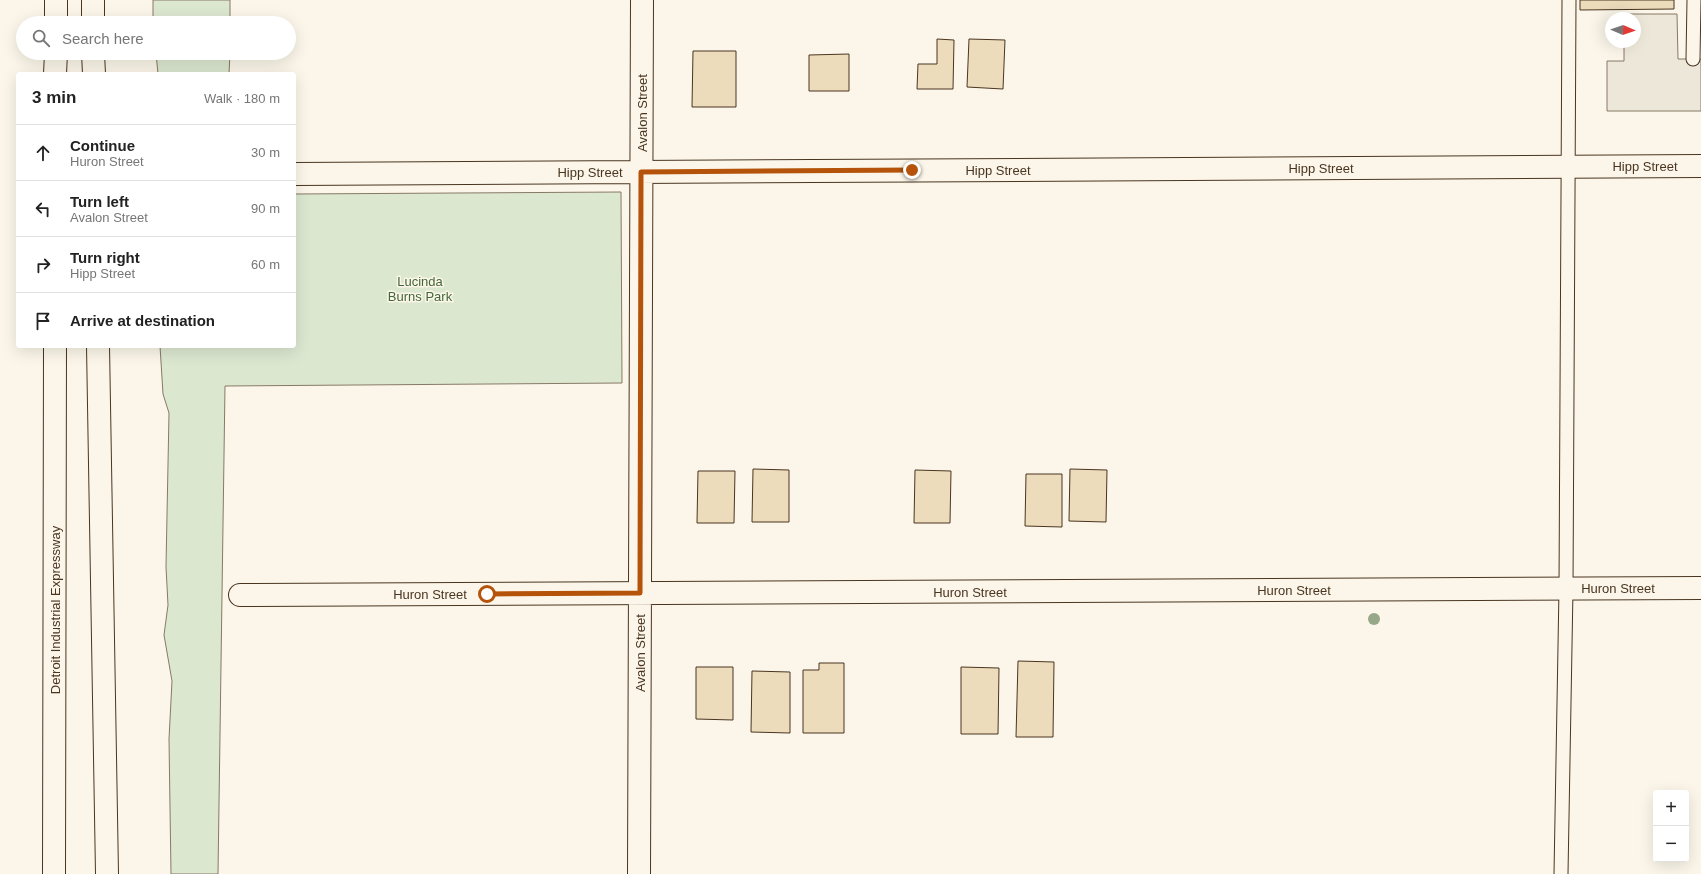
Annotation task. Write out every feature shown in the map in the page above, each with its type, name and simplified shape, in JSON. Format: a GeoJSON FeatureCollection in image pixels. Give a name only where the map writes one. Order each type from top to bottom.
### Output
{"type":"FeatureCollection","features":[{"type":"Feature","properties":{"kind":"main road"},"geometry":{"type":"LineString","coordinates":[[56,0],[56,16]]}},
{"type":"Feature","properties":{"kind":"main road"},"geometry":{"type":"LineString","coordinates":[[93,0],[93,16]]}},
{"type":"Feature","properties":{"kind":"main road","name":"Avalon Street"},"geometry":{"type":"LineString","coordinates":[[640,874],[642,0]]}},
{"type":"Feature","properties":{"kind":"main road"},"geometry":{"type":"LineString","coordinates":[[56,60],[56,72]]}},
{"type":"Feature","properties":{"kind":"main road"},"geometry":{"type":"LineString","coordinates":[[94,60],[94,72]]}},
{"type":"Feature","properties":{"kind":"main road","name":"Hipp Street"},"geometry":{"type":"LineString","coordinates":[[296,174],[1701,166]]}},
{"type":"Feature","properties":{"kind":"main road","name":"Detroit Industrial Expressway"},"geometry":{"type":"LineString","coordinates":[[54,874],[55,348]]}},
{"type":"Feature","properties":{"kind":"main road"},"geometry":{"type":"LineString","coordinates":[[98,348],[108,874]]}},
{"type":"Feature","properties":{"kind":"main road","name":"Huron Street"},"geometry":{"type":"LineString","coordinates":[[240,595],[1701,588]]}},
{"type":"Feature","properties":{"kind":"lane"},"geometry":{"type":"LineString","coordinates":[[1561,874],[1566,589],[1569,0]]}},
{"type":"Feature","properties":{"kind":"lane"},"geometry":{"type":"LineString","coordinates":[[1693,59],[1694,0]]}},
{"type":"Feature","properties":{"kind":"green space"},"geometry":{"type":"Polygon","coordinates":[[[153,0],[230,0],[230,16],[153,16],[153,0]]]}},
{"type":"Feature","properties":{"kind":"green space"},"geometry":{"type":"Polygon","coordinates":[[[157,60],[230,60],[229,72],[158,72],[157,60]]]}},
{"type":"Feature","properties":{"kind":"green space","name":"Lucinda Burns Park"},"geometry":{"type":"Polygon","coordinates":[[[621,192],[622,383],[225,386],[218,874],[171,874],[169,739],[172,681],[164,635],[168,605],[166,567],[169,413],[163,394],[160,348],[296,348],[296,194],[621,192]]]}},
{"type":"Feature","properties":{"kind":"shaded area"},"geometry":{"type":"Polygon","coordinates":[[[1641,14],[1677,14],[1678,59],[1701,59],[1701,111],[1607,111],[1607,61],[1624,61],[1624,48],[1641,48],[1641,14]]]}},
{"type":"Feature","properties":{"kind":"building"},"geometry":{"type":"Polygon","coordinates":[[[1580,0],[1674,0],[1674,9],[1580,10],[1580,0]]]}},
{"type":"Feature","properties":{"kind":"building"},"geometry":{"type":"Polygon","coordinates":[[[937,39],[954,40],[953,89],[917,89],[918,64],[937,64],[937,39]]]}},
{"type":"Feature","properties":{"kind":"building"},"geometry":{"type":"Polygon","coordinates":[[[969,39],[1005,40],[1003,89],[967,87],[969,39]]]}},
{"type":"Feature","properties":{"kind":"building"},"geometry":{"type":"Polygon","coordinates":[[[693,51],[736,51],[736,107],[692,107],[693,51]]]}},
{"type":"Feature","properties":{"kind":"building"},"geometry":{"type":"Polygon","coordinates":[[[849,54],[849,91],[809,91],[809,55],[849,54]]]}},
{"type":"Feature","properties":{"kind":"building"},"geometry":{"type":"Polygon","coordinates":[[[753,469],[789,470],[789,522],[752,522],[753,469]]]}},
{"type":"Feature","properties":{"kind":"building"},"geometry":{"type":"Polygon","coordinates":[[[1070,469],[1107,470],[1106,522],[1069,521],[1070,469]]]}},
{"type":"Feature","properties":{"kind":"building"},"geometry":{"type":"Polygon","coordinates":[[[915,470],[951,471],[950,523],[914,523],[915,470]]]}},
{"type":"Feature","properties":{"kind":"building"},"geometry":{"type":"Polygon","coordinates":[[[698,471],[735,471],[734,523],[697,523],[698,471]]]}},
{"type":"Feature","properties":{"kind":"building"},"geometry":{"type":"Polygon","coordinates":[[[1026,474],[1062,474],[1062,527],[1025,526],[1026,474]]]}},
{"type":"Feature","properties":{"kind":"building"},"geometry":{"type":"Polygon","coordinates":[[[1018,661],[1054,662],[1053,737],[1016,737],[1018,661]]]}},
{"type":"Feature","properties":{"kind":"building"},"geometry":{"type":"Polygon","coordinates":[[[819,663],[844,663],[844,733],[803,733],[803,670],[819,670],[819,663]]]}},
{"type":"Feature","properties":{"kind":"building"},"geometry":{"type":"Polygon","coordinates":[[[696,667],[733,667],[733,720],[696,719],[696,667]]]}},
{"type":"Feature","properties":{"kind":"building"},"geometry":{"type":"Polygon","coordinates":[[[961,667],[999,668],[998,734],[961,734],[961,667]]]}},
{"type":"Feature","properties":{"kind":"building"},"geometry":{"type":"Polygon","coordinates":[[[752,671],[790,672],[790,733],[751,732],[752,671]]]}},
{"type":"Feature","properties":{"kind":"route"},"geometry":{"type":"LineString","coordinates":[[487,594],[640,593],[641,172],[912,170]]}}]}
